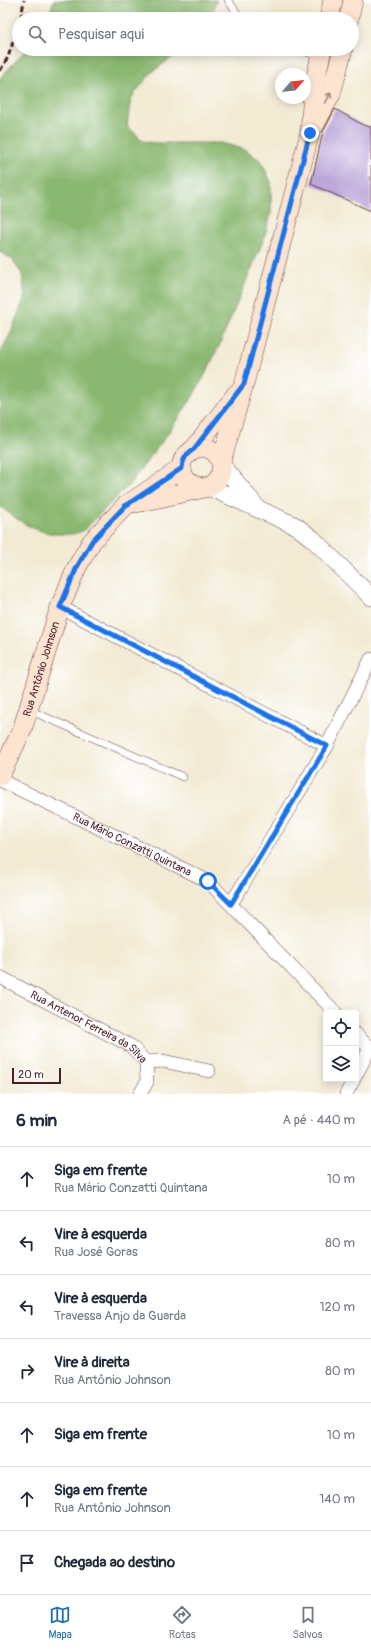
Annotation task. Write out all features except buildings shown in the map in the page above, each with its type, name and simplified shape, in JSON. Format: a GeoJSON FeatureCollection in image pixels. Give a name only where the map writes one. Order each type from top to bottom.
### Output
{"type":"FeatureCollection","features":[{"type":"Feature","properties":{"kind":"main road"},"geometry":{"type":"LineString","coordinates":[[330,12],[333,0]]}},
{"type":"Feature","properties":{"kind":"main road"},"geometry":{"type":"LineString","coordinates":[[350,12],[353,0]]}},
{"type":"Feature","properties":{"kind":"main road"},"geometry":{"type":"LineString","coordinates":[[125,506],[206,488],[215,484],[220,478],[222,463],[310,133],[313,91],[320,56]]}},
{"type":"Feature","properties":{"kind":"main road"},"geometry":{"type":"LineString","coordinates":[[310,133],[331,94],[341,56]]}},
{"type":"Feature","properties":{"kind":"main road"},"geometry":{"type":"LineString","coordinates":[[206,488],[195,487],[188,483],[183,476],[183,460],[194,449],[244,384]]}},
{"type":"Feature","properties":{"kind":"main road"},"geometry":{"type":"LineString","coordinates":[[194,449],[210,449],[217,454],[222,463]]}},
{"type":"Feature","properties":{"kind":"main road","name":"Rua Antônio Johnson"},"geometry":{"type":"LineString","coordinates":[[0,776],[22,730],[60,607],[77,567],[92,541],[125,506],[182,468]]}},
{"type":"Feature","properties":{"kind":"street"},"geometry":{"type":"LineString","coordinates":[[222,463],[258,508]]}},
{"type":"Feature","properties":{"kind":"street"},"geometry":{"type":"LineString","coordinates":[[206,488],[258,508],[296,526],[313,539],[371,598]]}},
{"type":"Feature","properties":{"kind":"street"},"geometry":{"type":"LineString","coordinates":[[60,607],[327,746]]}},
{"type":"Feature","properties":{"kind":"street"},"geometry":{"type":"LineString","coordinates":[[231,904],[327,746],[371,659]]}},
{"type":"Feature","properties":{"kind":"street","name":"Rua Mário Conzatti Quintana"},"geometry":{"type":"LineString","coordinates":[[0,780],[208,881],[333,1010]]}},
{"type":"Feature","properties":{"kind":"street","name":"Rua Antenor Ferreira da Silva"},"geometry":{"type":"LineString","coordinates":[[0,977],[131,1046],[146,1062],[146,1082],[140,1094]]}},
{"type":"Feature","properties":{"kind":"street"},"geometry":{"type":"LineString","coordinates":[[359,1037],[371,1048],[359,1070]]}},
{"type":"Feature","properties":{"kind":"street"},"geometry":{"type":"LineString","coordinates":[[146,1062],[163,1061],[209,1071]]}},
{"type":"Feature","properties":{"kind":"street"},"geometry":{"type":"LineString","coordinates":[[346,1094],[352,1082]]}},
{"type":"Feature","properties":{"kind":"lane"},"geometry":{"type":"LineString","coordinates":[[228,0],[236,12]]}},
{"type":"Feature","properties":{"kind":"lane"},"geometry":{"type":"LineString","coordinates":[[28,710],[183,777]]}},
{"type":"Feature","properties":{"kind":"green space"},"geometry":{"type":"Polygon","coordinates":[[[54,0],[217,0],[213,12],[50,12],[54,0]]]}},
{"type":"Feature","properties":{"kind":"green space"},"geometry":{"type":"Polygon","coordinates":[[[20,56],[174,56],[151,73],[131,98],[127,126],[143,141],[155,143],[222,143],[246,150],[261,161],[271,182],[271,214],[263,241],[207,371],[190,401],[164,439],[128,486],[84,530],[72,534],[50,533],[35,529],[14,517],[0,506],[0,353],[10,335],[25,296],[22,274],[13,260],[0,252],[0,78],[20,56]]]}},
{"type":"Feature","properties":{"kind":"railway"},"geometry":{"type":"LineString","coordinates":[[22,12],[24,0]]}},
{"type":"Feature","properties":{"kind":"railway"},"geometry":{"type":"LineString","coordinates":[[0,71],[8,57],[12,45]]}},
{"type":"Feature","properties":{"kind":"route"},"geometry":{"type":"LineString","coordinates":[[208,881],[231,904],[327,746],[60,607],[77,567],[92,541],[125,506],[182,468],[183,460],[194,449],[244,384],[310,133]]}}]}
